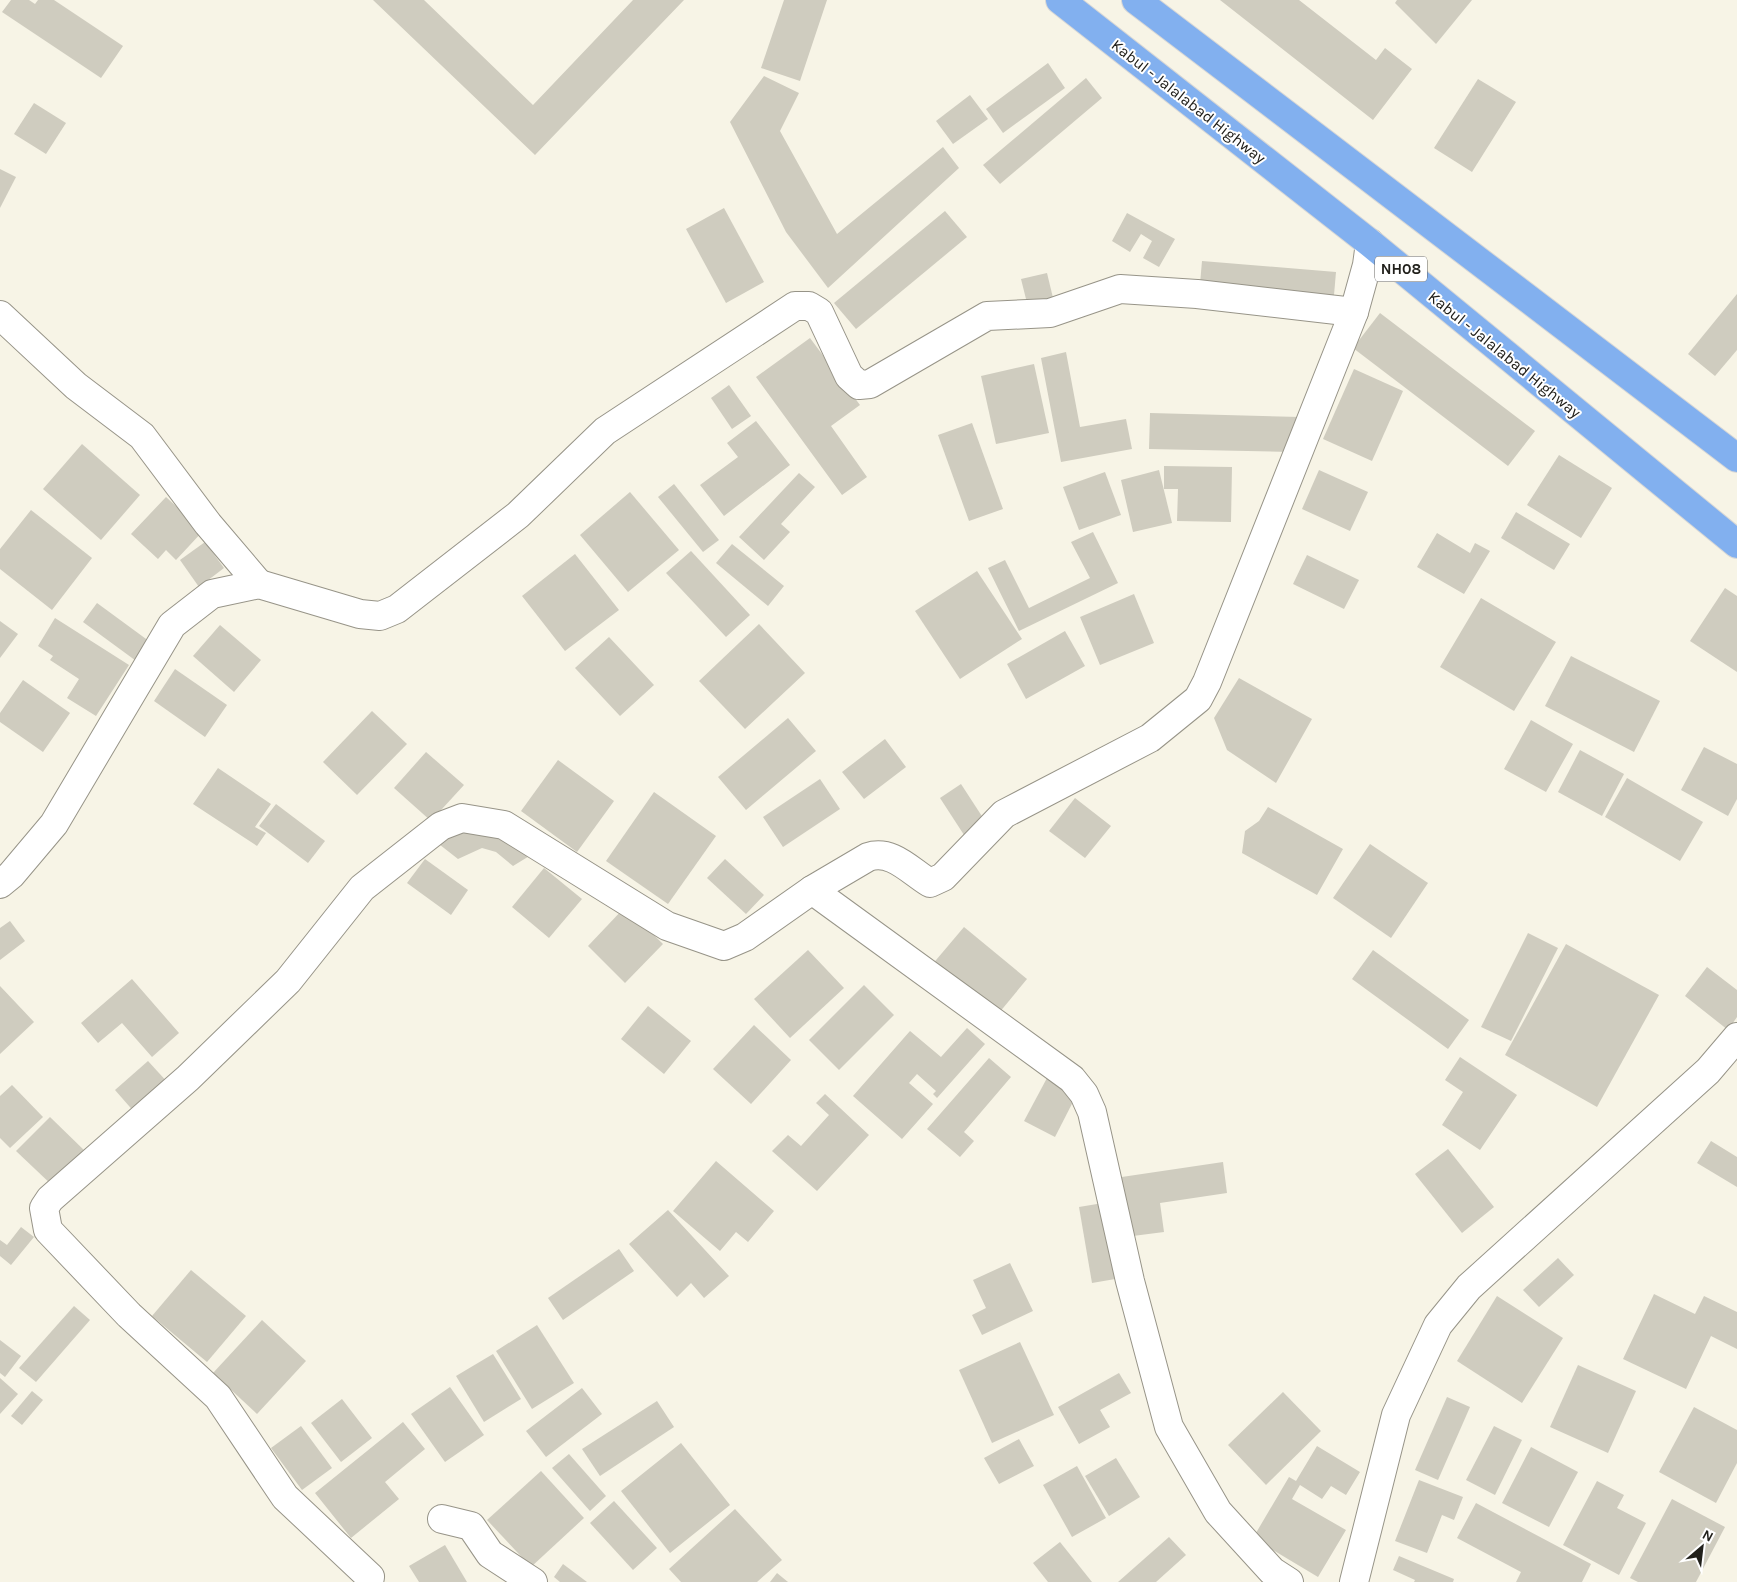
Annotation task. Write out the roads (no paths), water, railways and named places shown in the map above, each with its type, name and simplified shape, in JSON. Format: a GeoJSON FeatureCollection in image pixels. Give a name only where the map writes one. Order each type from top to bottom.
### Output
{"type":"FeatureCollection","features":[{"type":"Feature","properties":{"kind":"highway","name":"Kabul - Jalalabad Highway"},"geometry":{"type":"LineString","coordinates":[[1060,0],[1370,244],[1737,544]]}},
{"type":"Feature","properties":{"kind":"highway"},"geometry":{"type":"LineString","coordinates":[[1136,0],[1728,450]]}},
{"type":"Feature","properties":{"kind":"street"},"geometry":{"type":"LineString","coordinates":[[369,1582],[370,1577],[285,1497],[218,1397],[129,1315],[48,1230],[44,1208],[50,1200],[188,1078],[288,981],[362,888],[441,826],[462,818],[504,825],[667,926],[724,946],[746,937],[812,890],[868,857],[878,854],[890,855],[930,883],[943,877],[1004,814],[1150,738],[1198,700],[1211,673],[1354,312],[1367,265],[1370,244]]}},
{"type":"Feature","properties":{"kind":"street"},"geometry":{"type":"LineString","coordinates":[[0,884],[11,875],[54,824],[172,625],[212,594],[259,584],[360,614],[380,616],[397,609],[518,515],[605,431],[795,306],[809,306],[819,312],[849,376],[859,385],[870,384],[987,316],[1050,313],[1120,289],[1196,294],[1354,312]]}},
{"type":"Feature","properties":{"kind":"street"},"geometry":{"type":"LineString","coordinates":[[0,315],[76,386],[142,436],[208,524],[259,584]]}},
{"type":"Feature","properties":{"kind":"street"},"geometry":{"type":"LineString","coordinates":[[812,890],[1072,1080],[1084,1094],[1092,1112],[1105,1162],[1130,1281],[1169,1427],[1218,1512],[1272,1571],[1289,1582]]}},
{"type":"Feature","properties":{"kind":"street"},"geometry":{"type":"LineString","coordinates":[[1354,1582],[1396,1416],[1438,1325],[1469,1287],[1708,1071],[1737,1038]]}},
{"type":"Feature","properties":{"kind":"street"},"geometry":{"type":"LineString","coordinates":[[442,1519],[471,1526],[490,1554],[533,1582]]}}]}
